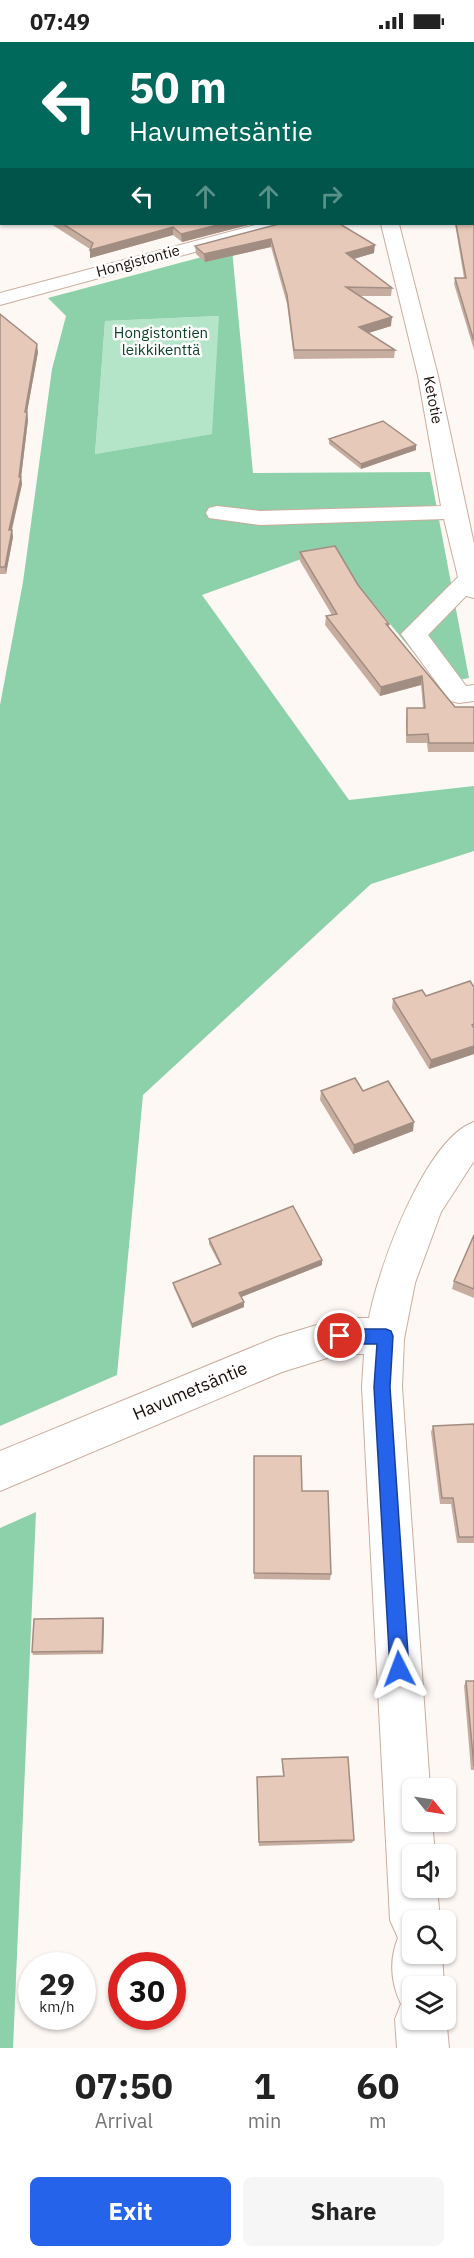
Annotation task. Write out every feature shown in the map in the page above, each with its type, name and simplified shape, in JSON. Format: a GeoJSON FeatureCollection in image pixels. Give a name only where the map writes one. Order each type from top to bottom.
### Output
{"type":"FeatureCollection","features":[{"type":"Feature","properties":{"kind":"street","name":"Hongistontie"},"geometry":{"type":"LineString","coordinates":[[0,299],[273,225]]}},
{"type":"Feature","properties":{"kind":"street","name":"Ketotie"},"geometry":{"type":"LineString","coordinates":[[390,225],[428,376],[454,512],[472,584],[414,634],[459,695],[474,693]]}},
{"type":"Feature","properties":{"kind":"street"},"geometry":{"type":"LineString","coordinates":[[217,513],[260,518],[454,512]]}},
{"type":"Feature","properties":{"kind":"street"},"geometry":{"type":"LineString","coordinates":[[410,1844],[382,1387],[386,1336],[398,1282],[417,1228],[439,1184],[474,1136]]}},
{"type":"Feature","properties":{"kind":"street","name":"Havumetsäntie"},"geometry":{"type":"LineString","coordinates":[[0,1471],[277,1355],[340,1336],[386,1336]]}},
{"type":"Feature","properties":{"kind":"street"},"geometry":{"type":"LineString","coordinates":[[422,2030],[423,2048]]}},
{"type":"Feature","properties":{"kind":"green space"},"geometry":{"type":"Polygon","coordinates":[[[232,249],[253,473],[430,472],[469,678],[439,684],[329,549],[202,595],[349,800],[474,786],[474,851],[371,884],[143,1095],[117,1375],[0,1426],[0,705],[23,582],[52,369],[66,316],[48,298],[232,249]],[[219,316],[105,321],[95,454],[212,434],[219,316]]]}},
{"type":"Feature","properties":{"kind":"green space","name":"Hongistontien leikkikenttä"},"geometry":{"type":"Polygon","coordinates":[[[220,316],[213,434],[95,454],[105,321],[220,316]]]}},
{"type":"Feature","properties":{"kind":"green space"},"geometry":{"type":"Polygon","coordinates":[[[36,1512],[13,2048],[0,2048],[0,1528],[36,1512]]]}},
{"type":"Feature","properties":{"kind":"building"},"geometry":{"type":"Polygon","coordinates":[[[65,225],[218,225],[181,234],[173,227],[90,250],[93,243],[65,225]]]}},
{"type":"Feature","properties":{"kind":"building"},"geometry":{"type":"Polygon","coordinates":[[[275,225],[342,225],[375,245],[346,253],[392,288],[346,287],[392,317],[359,327],[395,350],[294,350],[287,295],[271,239],[204,254],[195,246],[275,225]]]}},
{"type":"Feature","properties":{"kind":"building"},"geometry":{"type":"Polygon","coordinates":[[[456,225],[474,225],[474,341],[455,278],[466,278],[456,225]]]}},
{"type":"Feature","properties":{"kind":"building"},"geometry":{"type":"Polygon","coordinates":[[[0,314],[37,344],[25,412],[27,412],[19,477],[21,477],[9,530],[12,530],[5,567],[0,567],[0,314]]]}},
{"type":"Feature","properties":{"kind":"building"},"geometry":{"type":"Polygon","coordinates":[[[383,421],[416,445],[361,464],[329,439],[383,421]]]}},
{"type":"Feature","properties":{"kind":"building"},"geometry":{"type":"Polygon","coordinates":[[[335,546],[358,585],[389,624],[386,624],[455,707],[474,707],[474,743],[429,743],[428,734],[407,735],[407,708],[425,708],[422,676],[381,687],[326,616],[337,614],[300,552],[335,546]]]}},
{"type":"Feature","properties":{"kind":"building"},"geometry":{"type":"Polygon","coordinates":[[[470,981],[474,987],[474,1024],[472,1025],[474,1046],[431,1060],[393,999],[422,990],[426,996],[470,981]]]}},
{"type":"Feature","properties":{"kind":"building"},"geometry":{"type":"Polygon","coordinates":[[[355,1078],[363,1091],[388,1081],[414,1122],[354,1145],[321,1091],[355,1078]]]}},
{"type":"Feature","properties":{"kind":"building"},"geometry":{"type":"Polygon","coordinates":[[[293,1206],[322,1260],[239,1293],[244,1302],[192,1324],[173,1283],[221,1264],[209,1239],[293,1206]]]}},
{"type":"Feature","properties":{"kind":"building"},"geometry":{"type":"Polygon","coordinates":[[[474,1235],[474,1289],[454,1281],[474,1235]]]}},
{"type":"Feature","properties":{"kind":"building"},"geometry":{"type":"Polygon","coordinates":[[[474,1424],[474,1537],[459,1537],[453,1498],[442,1498],[433,1426],[474,1424]]]}},
{"type":"Feature","properties":{"kind":"building"},"geometry":{"type":"Polygon","coordinates":[[[254,1456],[301,1456],[302,1491],[328,1491],[331,1574],[254,1573],[254,1456]]]}},
{"type":"Feature","properties":{"kind":"building"},"geometry":{"type":"Polygon","coordinates":[[[103,1618],[102,1651],[32,1652],[34,1619],[103,1618]]]}},
{"type":"Feature","properties":{"kind":"building"},"geometry":{"type":"Polygon","coordinates":[[[466,1681],[474,1681],[474,1766],[466,1681]]]}},
{"type":"Feature","properties":{"kind":"building"},"geometry":{"type":"Polygon","coordinates":[[[348,1757],[354,1840],[259,1842],[257,1777],[284,1776],[282,1759],[348,1757]]]}},
{"type":"Feature","properties":{"kind":"route"},"geometry":{"type":"LineString","coordinates":[[340,1336],[386,1336],[382,1387],[399,1669]]}}]}
